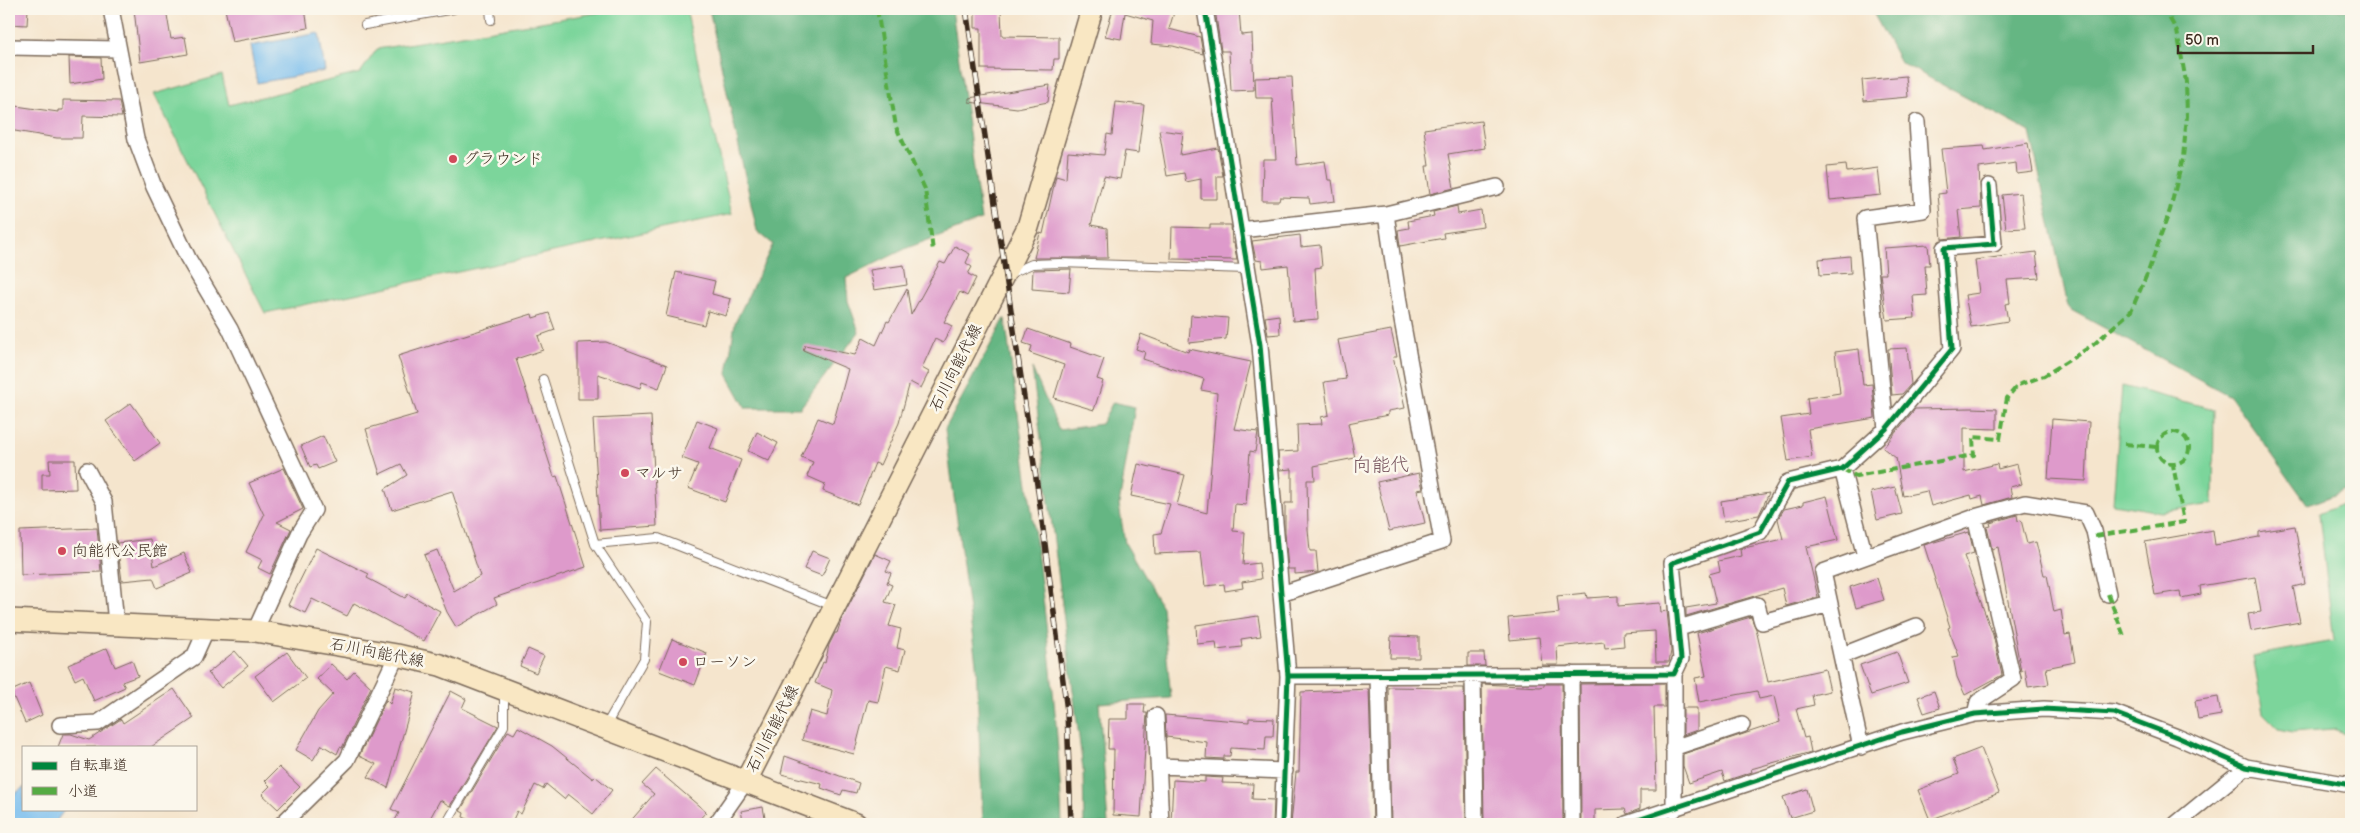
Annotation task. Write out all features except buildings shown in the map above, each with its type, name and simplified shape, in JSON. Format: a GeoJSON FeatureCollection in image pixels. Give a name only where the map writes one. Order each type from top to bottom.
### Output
{"type":"FeatureCollection","features":[{"type":"Feature","properties":{"kind":"main road","name":"石川向能代線"},"geometry":{"type":"LineString","coordinates":[[9,620],[116,623],[255,631],[397,655],[440,665],[746,781],[1028,227],[1092,9]]}},
{"type":"Feature","properties":{"kind":"main road"},"geometry":{"type":"LineString","coordinates":[[746,781],[856,824]]}},
{"type":"Feature","properties":{"kind":"street"},"geometry":{"type":"LineString","coordinates":[[112,9],[136,139],[154,186],[188,258],[230,329],[314,510],[299,534],[255,631]]}},
{"type":"Feature","properties":{"kind":"street"},"geometry":{"type":"LineString","coordinates":[[1205,9],[1260,345],[1288,676],[1282,824]]}},
{"type":"Feature","properties":{"kind":"street"},"geometry":{"type":"LineString","coordinates":[[9,47],[118,49]]}},
{"type":"Feature","properties":{"kind":"street"},"geometry":{"type":"LineString","coordinates":[[1886,429],[1865,218],[1922,210],[1917,122]]}},
{"type":"Feature","properties":{"kind":"street"},"geometry":{"type":"LineString","coordinates":[[1674,810],[1674,674],[1681,659],[1672,563],[1760,532],[1788,482],[1842,469],[1886,429],[1952,349],[1944,248],[1994,244],[1989,186]]}},
{"type":"Feature","properties":{"kind":"street"},"geometry":{"type":"LineString","coordinates":[[1240,230],[1386,214],[1497,187]]}},
{"type":"Feature","properties":{"kind":"street"},"geometry":{"type":"LineString","coordinates":[[1281,594],[1442,541],[1400,309],[1386,214]]}},
{"type":"Feature","properties":{"kind":"street"},"geometry":{"type":"LineString","coordinates":[[1842,469],[1865,556]]}},
{"type":"Feature","properties":{"kind":"street"},"geometry":{"type":"LineString","coordinates":[[87,470],[104,502],[116,623]]}},
{"type":"Feature","properties":{"kind":"street"},"geometry":{"type":"LineString","coordinates":[[1861,747],[1843,654],[1823,572],[1975,517],[2025,503],[2086,512],[2094,531],[2108,594]]}},
{"type":"Feature","properties":{"kind":"street"},"geometry":{"type":"LineString","coordinates":[[1975,517],[2013,678],[1978,702],[1975,714]]}},
{"type":"Feature","properties":{"kind":"street"},"geometry":{"type":"LineString","coordinates":[[1679,628],[1757,605],[1762,622],[1830,604]]}},
{"type":"Feature","properties":{"kind":"street"},"geometry":{"type":"LineString","coordinates":[[1843,654],[1917,626]]}},
{"type":"Feature","properties":{"kind":"street"},"geometry":{"type":"LineString","coordinates":[[60,725],[98,723],[194,657],[207,628]]}},
{"type":"Feature","properties":{"kind":"street"},"geometry":{"type":"LineString","coordinates":[[282,824],[347,760],[397,655]]}},
{"type":"Feature","properties":{"kind":"street"},"geometry":{"type":"LineString","coordinates":[[1571,674],[1572,824]]}},
{"type":"Feature","properties":{"kind":"street"},"geometry":{"type":"LineString","coordinates":[[1288,676],[1674,674]]}},
{"type":"Feature","properties":{"kind":"street"},"geometry":{"type":"LineString","coordinates":[[1473,675],[1476,824]]}},
{"type":"Feature","properties":{"kind":"street"},"geometry":{"type":"LineString","coordinates":[[1378,676],[1382,824]]}},
{"type":"Feature","properties":{"kind":"street"},"geometry":{"type":"LineString","coordinates":[[1626,824],[1674,810],[1902,732],[1975,714],[2044,708],[2114,713],[2177,737],[2246,768],[2351,785]]}},
{"type":"Feature","properties":{"kind":"street"},"geometry":{"type":"LineString","coordinates":[[1156,716],[1160,766],[1161,824]]}},
{"type":"Feature","properties":{"kind":"street"},"geometry":{"type":"LineString","coordinates":[[1673,748],[1742,725]]}},
{"type":"Feature","properties":{"kind":"street"},"geometry":{"type":"LineString","coordinates":[[1160,766],[1285,771]]}},
{"type":"Feature","properties":{"kind":"street"},"geometry":{"type":"LineString","coordinates":[[2176,824],[2246,768]]}},
{"type":"Feature","properties":{"kind":"street"},"geometry":{"type":"LineString","coordinates":[[716,824],[746,781]]}},
{"type":"Feature","properties":{"kind":"lane"},"geometry":{"type":"LineString","coordinates":[[365,25],[454,9]]}},
{"type":"Feature","properties":{"kind":"lane"},"geometry":{"type":"LineString","coordinates":[[490,9],[491,20]]}},
{"type":"Feature","properties":{"kind":"lane"},"geometry":{"type":"LineString","coordinates":[[1005,275],[1032,264],[1060,262],[1247,269]]}},
{"type":"Feature","properties":{"kind":"lane"},"geometry":{"type":"LineString","coordinates":[[542,379],[596,544],[647,622],[644,659],[606,728]]}},
{"type":"Feature","properties":{"kind":"lane"},"geometry":{"type":"LineString","coordinates":[[596,544],[658,538],[834,606]]}},
{"type":"Feature","properties":{"kind":"lane"},"geometry":{"type":"LineString","coordinates":[[446,824],[504,726],[504,689]]}},
{"type":"Feature","properties":{"kind":"green space","name":"グラウンド"},"geometry":{"type":"Polygon","coordinates":[[[620,9],[686,9],[732,214],[265,313],[154,94],[222,75],[229,105],[360,73],[377,49],[620,9]]]}},
{"type":"Feature","properties":{"kind":"green space"},"geometry":{"type":"Polygon","coordinates":[[[709,9],[952,9],[981,220],[907,248],[846,278],[848,301],[859,332],[800,408],[746,408],[727,374],[735,323],[773,244],[757,231],[709,9]]]}},
{"type":"Feature","properties":{"kind":"green space"},"geometry":{"type":"Polygon","coordinates":[[[1871,9],[2351,9],[2351,488],[2308,505],[2230,396],[2071,310],[2068,306],[2030,132],[1900,62],[1871,9]]]}},
{"type":"Feature","properties":{"kind":"green space"},"geometry":{"type":"Polygon","coordinates":[[[1005,318],[1047,634],[1054,697],[1062,824],[983,824],[976,663],[945,429],[1005,318]]]}},
{"type":"Feature","properties":{"kind":"green space"},"geometry":{"type":"Polygon","coordinates":[[[1032,368],[1059,430],[1101,424],[1113,402],[1135,407],[1119,505],[1125,543],[1162,607],[1171,698],[1099,703],[1108,824],[1084,824],[1083,769],[1032,368]]]}},
{"type":"Feature","properties":{"kind":"green space"},"geometry":{"type":"Polygon","coordinates":[[[2122,386],[2214,409],[2213,504],[2161,512],[2113,504],[2122,386]]]}},
{"type":"Feature","properties":{"kind":"green space"},"geometry":{"type":"Polygon","coordinates":[[[2351,500],[2351,735],[2333,729],[2293,732],[2279,729],[2263,713],[2253,656],[2334,641],[2319,514],[2351,500]]]}},
{"type":"Feature","properties":{"kind":"water"},"geometry":{"type":"Polygon","coordinates":[[[319,33],[325,71],[257,83],[250,46],[319,33]]]}},
{"type":"Feature","properties":{"kind":"water"},"geometry":{"type":"Polygon","coordinates":[[[22,788],[22,810],[64,810],[54,824],[9,824],[9,798],[22,788]]]}},
{"type":"Feature","properties":{"kind":"railway"},"geometry":{"type":"LineString","coordinates":[[966,9],[1038,491],[1067,711],[1071,824]]}},
{"type":"Feature","properties":{"kind":"marked path"},"geometry":{"type":"LineString","coordinates":[[877,9],[896,127],[925,189],[933,251]]}},
{"type":"Feature","properties":{"kind":"marked path"},"geometry":{"type":"LineString","coordinates":[[1842,469],[1856,476],[1974,455],[1973,437],[2000,439],[2007,398],[2018,385],[2044,376],[2093,345],[2131,311],[2148,272],[2170,210],[2183,158],[2187,116],[2186,82],[2177,31],[2170,19],[2168,9]]}},
{"type":"Feature","properties":{"kind":"marked path"},"geometry":{"type":"LineString","coordinates":[[2173,432],[2185,436],[2189,448],[2185,460],[2173,464],[2161,460],[2157,448],[2161,436],[2173,432]]}},
{"type":"Feature","properties":{"kind":"marked path"},"geometry":{"type":"LineString","coordinates":[[2125,444],[2156,447]]}},
{"type":"Feature","properties":{"kind":"marked path"},"geometry":{"type":"LineString","coordinates":[[2095,536],[2184,522],[2173,465]]}},
{"type":"Feature","properties":{"kind":"marked path"},"geometry":{"type":"LineString","coordinates":[[2108,594],[2124,636]]}},
{"type":"Feature","properties":{"kind":"cycle path"},"geometry":{"type":"LineString","coordinates":[[1205,9],[1260,345],[1288,676],[1282,824]]}},
{"type":"Feature","properties":{"kind":"cycle path"},"geometry":{"type":"LineString","coordinates":[[1288,676],[1674,674],[1681,659],[1672,563],[1760,532],[1788,482],[1842,469],[1886,429],[1952,349],[1944,248],[1994,244],[1989,186]]}},
{"type":"Feature","properties":{"kind":"cycle path"},"geometry":{"type":"LineString","coordinates":[[1626,824],[1902,732],[1975,714],[2044,709],[2114,713],[2177,737],[2246,767],[2351,785]]}},
{"type":"Feature","properties":{"kind":"place","name":"グラウンド"},"geometry":{"type":"Point","coordinates":[453,159]}},
{"type":"Feature","properties":{"kind":"place","name":"マルサ"},"geometry":{"type":"Point","coordinates":[625,473]}},
{"type":"Feature","properties":{"kind":"place","name":"向能代公民館"},"geometry":{"type":"Point","coordinates":[62,551]}},
{"type":"Feature","properties":{"kind":"place","name":"ローソン"},"geometry":{"type":"Point","coordinates":[683,662]}},
{"type":"Feature","properties":{"kind":"district","name":"向能代"},"geometry":{"type":"Point","coordinates":[1381,465]}}]}
